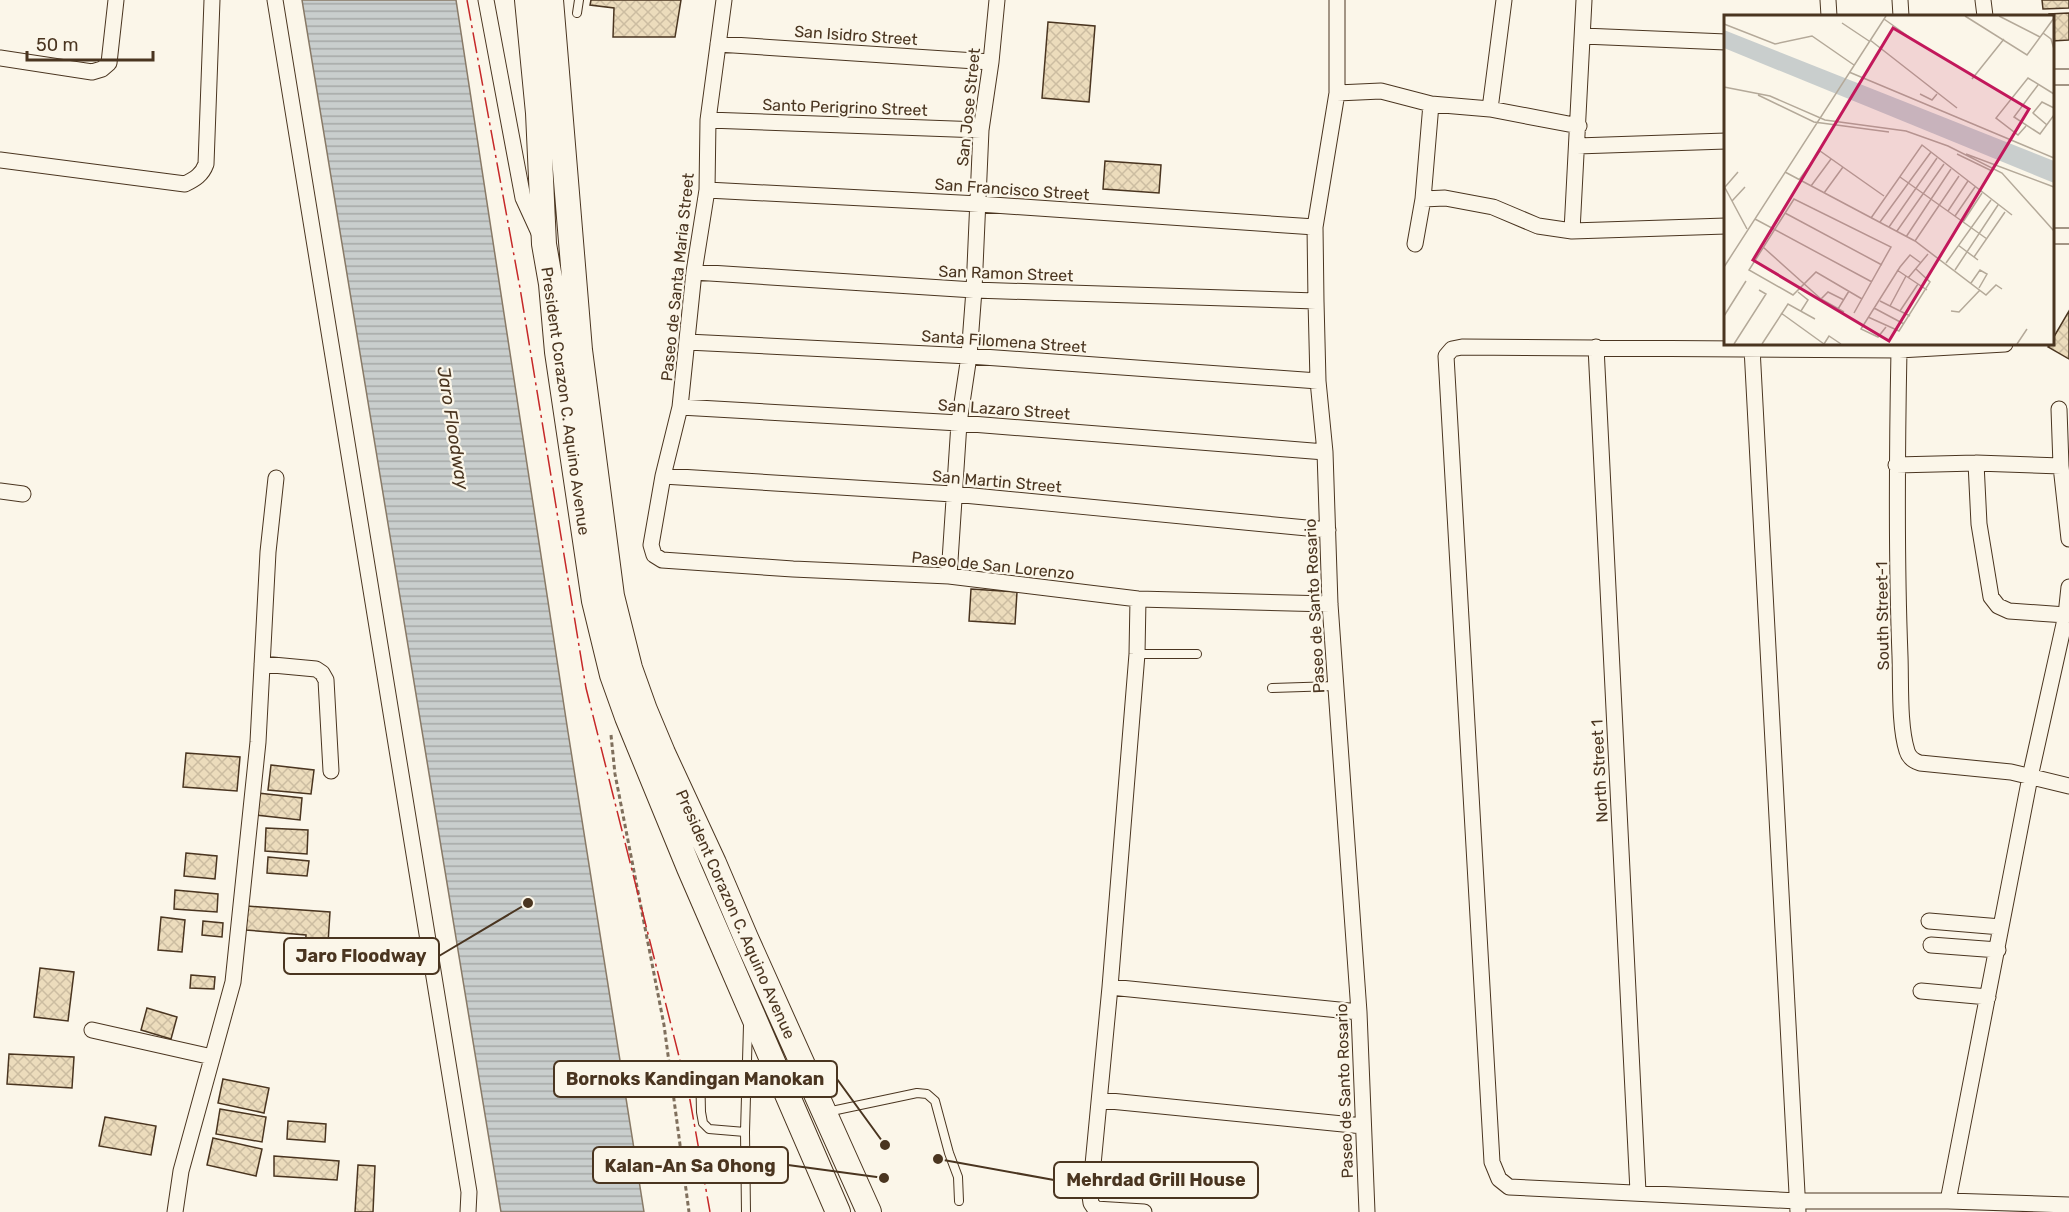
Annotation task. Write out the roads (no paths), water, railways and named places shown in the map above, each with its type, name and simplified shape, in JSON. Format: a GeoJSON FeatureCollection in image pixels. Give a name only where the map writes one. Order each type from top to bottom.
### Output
{"type":"FeatureCollection","features":[{"type":"Feature","properties":{"kind":"main road","name":"President Corazon C. Aquino Avenue"},"geometry":{"type":"LineString","coordinates":[[527,0],[538,113],[544,244],[562,284]]}},
{"type":"Feature","properties":{"kind":"main road","name":"President Corazon C. Aquino Avenue"},"geometry":{"type":"LineString","coordinates":[[551,0],[562,111],[560,381],[594,601],[612,675],[627,717],[667,786],[825,1113],[869,1212]]}},
{"type":"Feature","properties":{"kind":"main road"},"geometry":{"type":"LineString","coordinates":[[531,47],[535,54],[543,58],[553,54],[555,47]]}},
{"type":"Feature","properties":{"kind":"main road"},"geometry":{"type":"LineString","coordinates":[[538,113],[540,104],[549,100],[557,102],[562,111]]}},
{"type":"Feature","properties":{"kind":"main road","name":"President Corazon C. Aquino Avenue"},"geometry":{"type":"LineString","coordinates":[[667,786],[750,972],[797,1090],[854,1212]]}},
{"type":"Feature","properties":{"kind":"main road","name":"President Corazon C. Aquino Avenue"},"geometry":{"type":"LineString","coordinates":[[667,786],[771,1060],[838,1212]]}},
{"type":"Feature","properties":{"kind":"street"},"geometry":{"type":"LineString","coordinates":[[0,58],[92,72],[102,69],[109,63],[116,0]]}},
{"type":"Feature","properties":{"kind":"street"},"geometry":{"type":"LineString","coordinates":[[0,160],[185,184],[195,179],[203,172],[206,164],[212,0]]}},
{"type":"Feature","properties":{"kind":"street"},"geometry":{"type":"LineString","coordinates":[[275,0],[469,1192],[468,1212]]}},
{"type":"Feature","properties":{"kind":"street"},"geometry":{"type":"LineString","coordinates":[[486,0],[523,198],[544,244]]}},
{"type":"Feature","properties":{"kind":"street","name":"Paseo de Santa Maria Street"},"geometry":{"type":"LineString","coordinates":[[654,555],[651,545],[663,476],[680,407],[694,272],[707,190],[708,120],[724,0]]}},
{"type":"Feature","properties":{"kind":"street","name":"San Jose Street"},"geometry":{"type":"LineString","coordinates":[[949,576],[959,423],[969,356],[974,290],[981,130],[997,0]]}},
{"type":"Feature","properties":{"kind":"street","name":"Paseo de Santo Rosario"},"geometry":{"type":"LineString","coordinates":[[1336,0],[1337,93],[1315,227],[1318,381],[1325,452],[1335,686],[1359,1012],[1367,1212]]}},
{"type":"Feature","properties":{"kind":"street"},"geometry":{"type":"LineString","coordinates":[[1490,109],[1504,0]]}},
{"type":"Feature","properties":{"kind":"street"},"geometry":{"type":"LineString","coordinates":[[1572,231],[1584,0]]}},
{"type":"Feature","properties":{"kind":"street"},"geometry":{"type":"LineString","coordinates":[[1900,0],[1901,15]]}},
{"type":"Feature","properties":{"kind":"street"},"geometry":{"type":"LineString","coordinates":[[1983,0],[1985,15]]}},
{"type":"Feature","properties":{"kind":"street"},"geometry":{"type":"LineString","coordinates":[[1583,36],[1724,42]]}},
{"type":"Feature","properties":{"kind":"street","name":"San Isidro Street"},"geometry":{"type":"LineString","coordinates":[[718,44],[991,62]]}},
{"type":"Feature","properties":{"kind":"street"},"geometry":{"type":"LineString","coordinates":[[1337,93],[1381,91],[1431,104],[1490,109],[1579,126]]}},
{"type":"Feature","properties":{"kind":"street"},"geometry":{"type":"LineString","coordinates":[[1415,244],[1423,199],[1431,104]]}},
{"type":"Feature","properties":{"kind":"street","name":"Santo Perigrino Street"},"geometry":{"type":"LineString","coordinates":[[708,120],[981,130]]}},
{"type":"Feature","properties":{"kind":"street"},"geometry":{"type":"LineString","coordinates":[[1578,146],[1724,141]]}},
{"type":"Feature","properties":{"kind":"street","name":"San Francisco Street"},"geometry":{"type":"LineString","coordinates":[[707,190],[979,204],[1315,227]]}},
{"type":"Feature","properties":{"kind":"street"},"geometry":{"type":"LineString","coordinates":[[1423,199],[1445,198],[1493,207],[1539,226],[1572,231],[1724,226]]}},
{"type":"Feature","properties":{"kind":"street","name":"San Ramon Street"},"geometry":{"type":"LineString","coordinates":[[694,272],[974,290],[1316,302]]}},
{"type":"Feature","properties":{"kind":"street","name":"Santa Filomena Street"},"geometry":{"type":"LineString","coordinates":[[687,342],[969,356],[1318,381]]}},
{"type":"Feature","properties":{"kind":"street"},"geometry":{"type":"LineString","coordinates":[[1987,345],[1899,350],[1462,347],[1452,349],[1446,356],[1492,1162],[1499,1179],[1509,1187],[1638,1192],[1798,1207],[1948,1201],[2069,1205]]}},
{"type":"Feature","properties":{"kind":"street","name":"North Street 1"},"geometry":{"type":"LineString","coordinates":[[1596,347],[1638,1192]]}},
{"type":"Feature","properties":{"kind":"street"},"geometry":{"type":"LineString","coordinates":[[1752,348],[1798,1207]]}},
{"type":"Feature","properties":{"kind":"street","name":"South Street-1"},"geometry":{"type":"LineString","coordinates":[[1899,350],[1896,465],[1900,654],[1904,735],[1908,753],[1911,759],[1920,763],[1975,767],[2069,786]]}},
{"type":"Feature","properties":{"kind":"street","name":"San Lazaro Street"},"geometry":{"type":"LineString","coordinates":[[680,407],[959,423],[1325,452]]}},
{"type":"Feature","properties":{"kind":"street"},"geometry":{"type":"LineString","coordinates":[[2059,410],[2061,466],[2069,539]]}},
{"type":"Feature","properties":{"kind":"street"},"geometry":{"type":"LineString","coordinates":[[1976,463],[1979,524],[1991,597],[1998,606],[2009,611],[2066,615]]}},
{"type":"Feature","properties":{"kind":"street"},"geometry":{"type":"LineString","coordinates":[[1896,465],[1976,463],[2061,466]]}},
{"type":"Feature","properties":{"kind":"street","name":"San Martin Street"},"geometry":{"type":"LineString","coordinates":[[663,476],[953,494],[1328,530]]}},
{"type":"Feature","properties":{"kind":"street"},"geometry":{"type":"LineString","coordinates":[[175,1212],[181,1171],[233,982],[258,742],[268,552],[276,478]]}},
{"type":"Feature","properties":{"kind":"street"},"geometry":{"type":"LineString","coordinates":[[0,491],[23,494]]}},
{"type":"Feature","properties":{"kind":"street","name":"Paseo de San Lorenzo"},"geometry":{"type":"LineString","coordinates":[[654,555],[662,560],[770,568],[949,576],[1138,599],[1330,604]]}},
{"type":"Feature","properties":{"kind":"street"},"geometry":{"type":"LineString","coordinates":[[1948,1201],[2030,777],[2066,615],[2069,587]]}},
{"type":"Feature","properties":{"kind":"street"},"geometry":{"type":"LineString","coordinates":[[1138,599],[1137,654],[1110,987],[1090,1196],[1095,1209],[1144,1212]]}},
{"type":"Feature","properties":{"kind":"street"},"geometry":{"type":"LineString","coordinates":[[262,664],[316,669],[322,672],[326,680],[331,771]]}},
{"type":"Feature","properties":{"kind":"street"},"geometry":{"type":"LineString","coordinates":[[1929,921],[2001,927]]}},
{"type":"Feature","properties":{"kind":"street"},"geometry":{"type":"LineString","coordinates":[[1931,945],[1998,950]]}},
{"type":"Feature","properties":{"kind":"street"},"geometry":{"type":"LineString","coordinates":[[1110,987],[1359,1012]]}},
{"type":"Feature","properties":{"kind":"street"},"geometry":{"type":"LineString","coordinates":[[1921,991],[1988,997]]}},
{"type":"Feature","properties":{"kind":"street"},"geometry":{"type":"LineString","coordinates":[[92,1030],[212,1057]]}},
{"type":"Feature","properties":{"kind":"street"},"geometry":{"type":"LineString","coordinates":[[1100,1100],[1364,1126]]}},
{"type":"Feature","properties":{"kind":"lane"},"geometry":{"type":"LineString","coordinates":[[577,12],[579,0]]}},
{"type":"Feature","properties":{"kind":"lane"},"geometry":{"type":"LineString","coordinates":[[1137,654],[1197,654]]}},
{"type":"Feature","properties":{"kind":"lane"},"geometry":{"type":"LineString","coordinates":[[1272,688],[1335,686]]}},
{"type":"Feature","properties":{"kind":"lane"},"geometry":{"type":"LineString","coordinates":[[746,1212],[748,1002]]}},
{"type":"Feature","properties":{"kind":"lane"},"geometry":{"type":"LineString","coordinates":[[700,1066],[703,1123],[709,1129],[745,1132]]}},
{"type":"Feature","properties":{"kind":"lane"},"geometry":{"type":"LineString","coordinates":[[825,1113],[917,1093],[927,1094],[935,1101],[948,1153],[954,1164],[959,1201]]}},
{"type":"Feature","properties":{"kind":"water"},"geometry":{"type":"Polygon","coordinates":[[[302,0],[456,0],[644,1212],[501,1212],[302,0]]]}},
{"type":"Feature","properties":{"kind":"place","name":"Jaro Floodway"},"geometry":{"type":"Point","coordinates":[528,903]}},
{"type":"Feature","properties":{"kind":"place","name":"Bornoks Kandingan Manokan"},"geometry":{"type":"Point","coordinates":[885,1145]}},
{"type":"Feature","properties":{"kind":"place","name":"Mehrdad Grill House"},"geometry":{"type":"Point","coordinates":[938,1159]}},
{"type":"Feature","properties":{"kind":"place","name":"Kalan-An Sa Ohong"},"geometry":{"type":"Point","coordinates":[884,1178]}}]}
